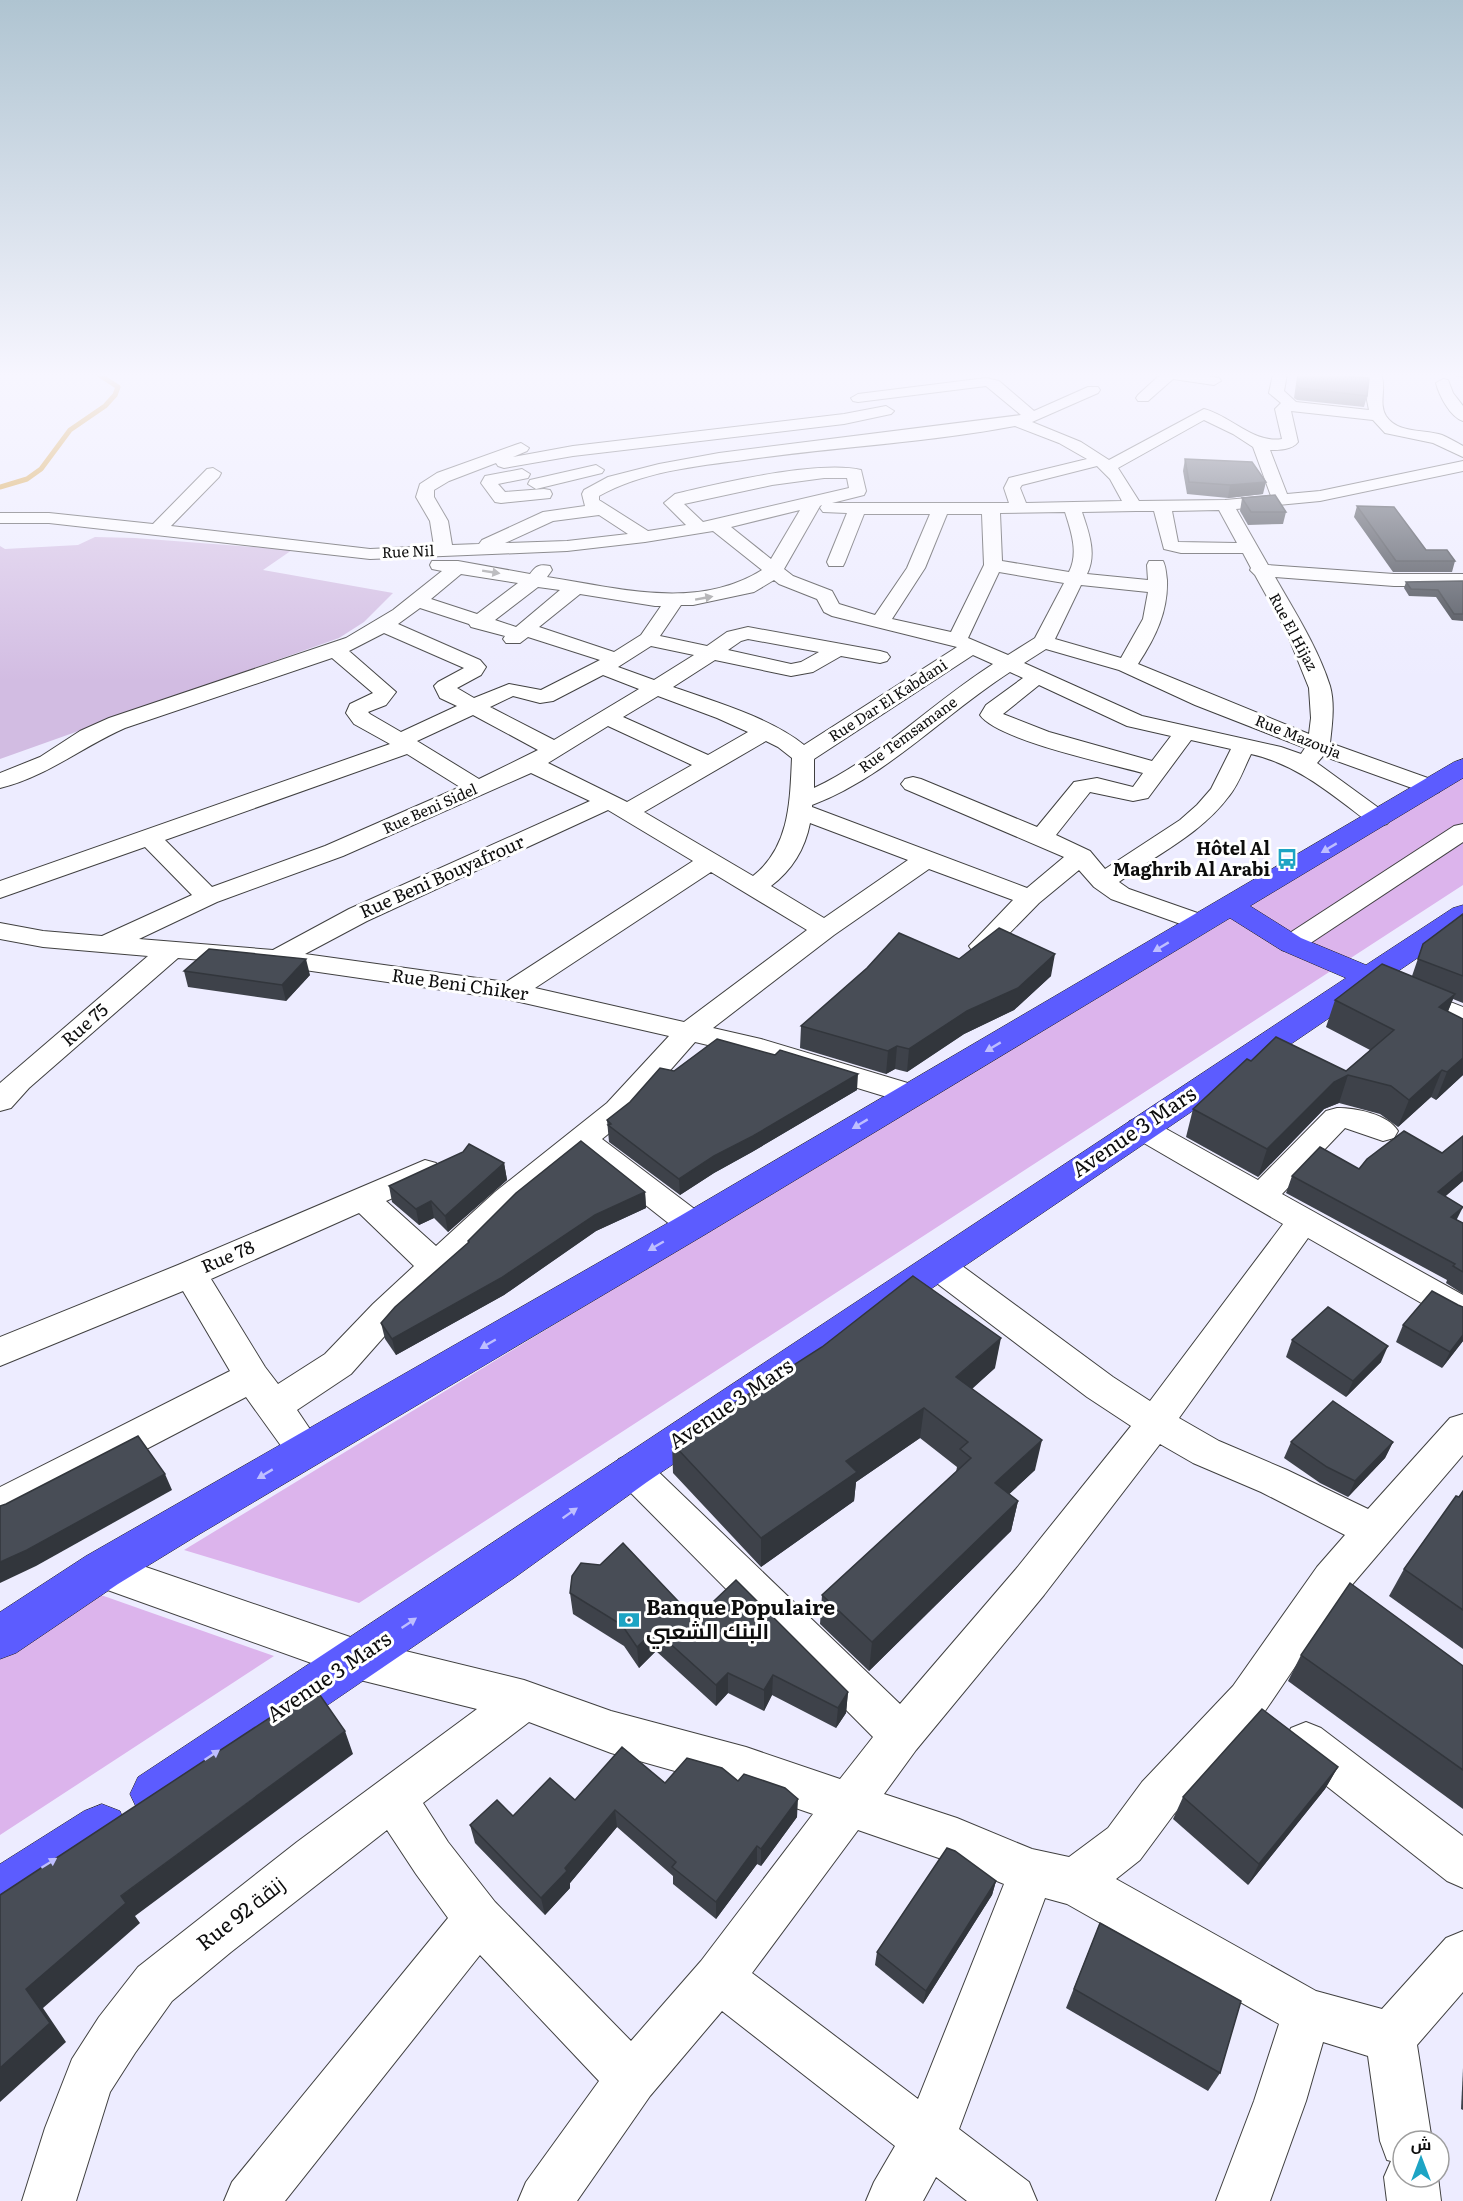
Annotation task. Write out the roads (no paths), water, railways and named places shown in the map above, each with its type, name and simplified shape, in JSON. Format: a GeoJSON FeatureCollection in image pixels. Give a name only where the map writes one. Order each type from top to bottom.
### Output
{"type":"FeatureCollection","features":[{"type":"Feature","properties":{"kind":"main road"},"geometry":{"type":"LineString","coordinates":[[0,1638],[102,1570],[693,1225],[1463,767]]}},
{"type":"Feature","properties":{"kind":"main road"},"geometry":{"type":"LineString","coordinates":[[1230,906],[1291,944],[1368,977]]}},
{"type":"Feature","properties":{"kind":"main road","name":"Avenue 3 Mars"},"geometry":{"type":"LineString","coordinates":[[0,1894],[116,1821],[498,1564],[632,1470],[1463,914]]}},
{"type":"Feature","properties":{"kind":"street"},"geometry":{"type":"LineString","coordinates":[[157,530],[209,477]]}},
{"type":"Feature","properties":{"kind":"street"},"geometry":{"type":"LineString","coordinates":[[444,477],[426,488],[425,497],[439,521],[444,551]]}},
{"type":"Feature","properties":{"kind":"street"},"geometry":{"type":"LineString","coordinates":[[523,477],[534,484],[556,514]]}},
{"type":"Feature","properties":{"kind":"street"},"geometry":{"type":"LineString","coordinates":[[534,484],[566,477]]}},
{"type":"Feature","properties":{"kind":"street"},"geometry":{"type":"LineString","coordinates":[[630,477],[608,483],[593,491],[590,494],[591,502],[645,537]]}},
{"type":"Feature","properties":{"kind":"street"},"geometry":{"type":"LineString","coordinates":[[805,477],[681,498],[674,503],[773,572],[796,585],[825,595],[834,610],[965,643],[1136,721],[1281,754],[1305,765],[1379,819]]}},
{"type":"Feature","properties":{"kind":"street"},"geometry":{"type":"LineString","coordinates":[[370,554],[535,579],[575,588],[674,601],[737,591],[756,584],[773,572],[812,505],[856,492],[858,490],[856,477]]}},
{"type":"Feature","properties":{"kind":"street"},"geometry":{"type":"LineString","coordinates":[[1019,508],[1012,488],[1015,482],[1041,477]]}},
{"type":"Feature","properties":{"kind":"street"},"geometry":{"type":"LineString","coordinates":[[1114,477],[1133,507]]}},
{"type":"Feature","properties":{"kind":"street"},"geometry":{"type":"LineString","coordinates":[[1272,477],[1281,500]]}},
{"type":"Feature","properties":{"kind":"street","name":"Rue Nil"},"geometry":{"type":"LineString","coordinates":[[0,518],[49,518],[370,554],[552,546],[645,537],[708,527],[812,505],[940,509],[1225,505],[1320,496],[1412,477]]}},
{"type":"Feature","properties":{"kind":"street","name":"Rue El Hijaz"},"geometry":{"type":"LineString","coordinates":[[1225,505],[1259,570],[1296,632],[1320,688],[1322,702],[1319,746]]}},
{"type":"Feature","properties":{"kind":"street"},"geometry":{"type":"LineString","coordinates":[[1162,506],[1170,545],[1180,548],[1247,548]]}},
{"type":"Feature","properties":{"kind":"street"},"geometry":{"type":"LineString","coordinates":[[836,562],[858,508]]}},
{"type":"Feature","properties":{"kind":"street"},"geometry":{"type":"LineString","coordinates":[[965,643],[993,565],[991,508]]}},
{"type":"Feature","properties":{"kind":"street"},"geometry":{"type":"LineString","coordinates":[[1043,642],[1082,565],[1082,539],[1072,508]]}},
{"type":"Feature","properties":{"kind":"street"},"geometry":{"type":"LineString","coordinates":[[477,550],[556,514],[602,509]]}},
{"type":"Feature","properties":{"kind":"street"},"geometry":{"type":"LineString","coordinates":[[880,621],[905,590],[918,568],[940,509]]}},
{"type":"Feature","properties":{"kind":"street"},"geometry":{"type":"LineString","coordinates":[[478,623],[535,579],[547,563],[552,546]]}},
{"type":"Feature","properties":{"kind":"street"},"geometry":{"type":"LineString","coordinates":[[993,565],[1076,579],[1159,587]]}},
{"type":"Feature","properties":{"kind":"street"},"geometry":{"type":"LineString","coordinates":[[1126,666],[1154,622],[1159,587],[1156,565]]}},
{"type":"Feature","properties":{"kind":"street"},"geometry":{"type":"LineString","coordinates":[[48,762],[88,736],[117,723],[335,650],[385,626],[458,567]]}},
{"type":"Feature","properties":{"kind":"street"},"geometry":{"type":"LineString","coordinates":[[1259,570],[1394,580],[1463,580]]}},
{"type":"Feature","properties":{"kind":"street"},"geometry":{"type":"LineString","coordinates":[[516,636],[575,588]]}},
{"type":"Feature","properties":{"kind":"street"},"geometry":{"type":"LineString","coordinates":[[417,601],[516,636],[609,664],[794,746],[803,756],[801,806],[786,856],[779,867],[755,887]]}},
{"type":"Feature","properties":{"kind":"street"},"geometry":{"type":"LineString","coordinates":[[0,890],[151,838],[403,744],[508,690],[519,690],[536,697],[545,696],[609,664],[648,639],[674,601]]}},
{"type":"Feature","properties":{"kind":"street"},"geometry":{"type":"LineString","coordinates":[[385,626],[473,664],[476,667],[474,671],[447,684],[444,688],[448,693],[472,708],[555,750]]}},
{"type":"Feature","properties":{"kind":"street","name":"Rue Beni Sidel"},"geometry":{"type":"LineString","coordinates":[[106,944],[208,897],[334,851],[531,764],[605,717],[658,687],[734,636],[748,633],[839,649]]}},
{"type":"Feature","properties":{"kind":"street"},"geometry":{"type":"LineString","coordinates":[[648,639],[783,669],[799,670],[839,649],[880,657]]}},
{"type":"Feature","properties":{"kind":"street","name":"Rue Mazouja"},"geometry":{"type":"LineString","coordinates":[[1043,642],[1126,666],[1319,746],[1431,787]]}},
{"type":"Feature","properties":{"kind":"street","name":"Rue Temsamane"},"geometry":{"type":"LineString","coordinates":[[801,806],[840,784],[903,742],[981,681],[1043,642]]}},
{"type":"Feature","properties":{"kind":"street","name":"Rue Dar El Kabdani"},"geometry":{"type":"LineString","coordinates":[[803,756],[965,643]]}},
{"type":"Feature","properties":{"kind":"street"},"geometry":{"type":"LineString","coordinates":[[335,650],[385,692],[378,700],[358,708],[359,716],[477,788]]}},
{"type":"Feature","properties":{"kind":"street"},"geometry":{"type":"LineString","coordinates":[[1038,676],[994,710],[991,715],[993,719],[1018,729],[1159,770]]}},
{"type":"Feature","properties":{"kind":"street"},"geometry":{"type":"LineString","coordinates":[[1136,721],[1165,684]]}},
{"type":"Feature","properties":{"kind":"street"},"geometry":{"type":"LineString","coordinates":[[0,781],[48,762],[280,685]]}},
{"type":"Feature","properties":{"kind":"street"},"geometry":{"type":"LineString","coordinates":[[605,717],[711,765]]}},
{"type":"Feature","properties":{"kind":"street","name":"Rue Beni Bouyafrour"},"geometry":{"type":"LineString","coordinates":[[277,958],[358,915],[711,765],[765,732]]}},
{"type":"Feature","properties":{"kind":"street"},"geometry":{"type":"LineString","coordinates":[[1041,838],[1082,787],[1097,784],[1125,793],[1137,794],[1143,791],[1185,733]]}},
{"type":"Feature","properties":{"kind":"street"},"geometry":{"type":"LineString","coordinates":[[1102,882],[1189,825],[1205,810],[1221,791],[1244,745]]}},
{"type":"Feature","properties":{"kind":"street"},"geometry":{"type":"LineString","coordinates":[[1305,765],[1319,746]]}},
{"type":"Feature","properties":{"kind":"street"},"geometry":{"type":"LineString","coordinates":[[531,764],[618,806],[825,929]]}},
{"type":"Feature","properties":{"kind":"street"},"geometry":{"type":"LineString","coordinates":[[913,784],[1081,856],[1102,882],[1120,894],[1200,924]]}},
{"type":"Feature","properties":{"kind":"street"},"geometry":{"type":"LineString","coordinates":[[801,806],[1030,898]]}},
{"type":"Feature","properties":{"kind":"street"},"geometry":{"type":"LineString","coordinates":[[1291,944],[1463,831]]}},
{"type":"Feature","properties":{"kind":"street"},"geometry":{"type":"LineString","coordinates":[[151,838],[208,897]]}},
{"type":"Feature","properties":{"kind":"street"},"geometry":{"type":"LineString","coordinates":[[982,946],[1030,898],[1081,856]]}},
{"type":"Feature","properties":{"kind":"street"},"geometry":{"type":"LineString","coordinates":[[274,1406],[338,1364],[385,1313],[437,1267],[506,1200],[618,1110],[688,1033],[825,929],[928,858]]}},
{"type":"Feature","properties":{"kind":"street"},"geometry":{"type":"LineString","coordinates":[[511,991],[710,861]]}},
{"type":"Feature","properties":{"kind":"street","name":"Rue Beni Chiker"},"geometry":{"type":"LineString","coordinates":[[0,931],[43,939],[277,958],[511,991],[751,1046],[910,1094]]}},
{"type":"Feature","properties":{"kind":"street","name":"Rue 75"},"geometry":{"type":"LineString","coordinates":[[0,1101],[19,1081],[171,950]]}},
{"type":"Feature","properties":{"kind":"street"},"geometry":{"type":"LineString","coordinates":[[1368,977],[1463,1018]]}},
{"type":"Feature","properties":{"kind":"street"},"geometry":{"type":"LineString","coordinates":[[1261,1196],[1337,1118],[1351,1118],[1383,1131]]}},
{"type":"Feature","properties":{"kind":"street"},"geometry":{"type":"LineString","coordinates":[[1141,1128],[1463,1311]]}},
{"type":"Feature","properties":{"kind":"street"},"geometry":{"type":"LineString","coordinates":[[582,1139],[693,1225]]}},
{"type":"Feature","properties":{"kind":"street","name":"Rue 78"},"geometry":{"type":"LineString","coordinates":[[0,1352],[364,1200],[454,1158]]}},
{"type":"Feature","properties":{"kind":"street"},"geometry":{"type":"LineString","coordinates":[[364,1200],[437,1267]]}},
{"type":"Feature","properties":{"kind":"street"},"geometry":{"type":"LineString","coordinates":[[545,2201],[632,2078],[718,1978],[901,1735],[1030,1582],[1155,1423],[1304,1220]]}},
{"type":"Feature","properties":{"kind":"street"},"geometry":{"type":"LineString","coordinates":[[938,1266],[1100,1387],[1155,1423],[1206,1452],[1274,1481],[1374,1531]]}},
{"type":"Feature","properties":{"kind":"street"},"geometry":{"type":"LineString","coordinates":[[190,1274],[252,1377],[305,1450]]}},
{"type":"Feature","properties":{"kind":"street"},"geometry":{"type":"LineString","coordinates":[[0,1506],[252,1377]]}},
{"type":"Feature","properties":{"kind":"street"},"geometry":{"type":"LineString","coordinates":[[893,2201],[929,2138],[1053,1877],[1124,1844],[1158,1798],[1345,1590],[1374,1531],[1463,1429]]}},
{"type":"Feature","properties":{"kind":"street"},"geometry":{"type":"LineString","coordinates":[[632,1470],[901,1735]]}},
{"type":"Feature","properties":{"kind":"street"},"geometry":{"type":"LineString","coordinates":[[102,1570],[356,1659],[524,1700],[611,1732],[746,1769],[957,1841],[1053,1877],[1307,2013],[1391,2037]]}},
{"type":"Feature","properties":{"kind":"street","name":"Rue 92 زنقة"},"geometry":{"type":"LineString","coordinates":[[50,2201],[71,2128],[90,2077],[117,2035],[155,1984],[214,1935],[524,1700]]}},
{"type":"Feature","properties":{"kind":"street"},"geometry":{"type":"LineString","coordinates":[[1248,1700],[1463,1865]]}},
{"type":"Feature","properties":{"kind":"street"},"geometry":{"type":"LineString","coordinates":[[393,1798],[432,1858],[478,1919],[632,2078]]}},
{"type":"Feature","properties":{"kind":"street"},"geometry":{"type":"LineString","coordinates":[[251,2201],[478,1919]]}},
{"type":"Feature","properties":{"kind":"street"},"geometry":{"type":"LineString","coordinates":[[1404,2129],[1391,2037],[1463,1955]]}},
{"type":"Feature","properties":{"kind":"street"},"geometry":{"type":"LineString","coordinates":[[718,1978],[1010,2201]]}},
{"type":"Feature","properties":{"kind":"street"},"geometry":{"type":"LineString","coordinates":[[1243,2201],[1260,2160],[1307,2013]]}},
{"type":"Feature","properties":{"kind":"waterway"},"geometry":{"type":"LineString","coordinates":[[0,487],[30,477]]}},
{"type":"Feature","properties":{"kind":"place","name":"Hôtel Al Maghrib Al Arabi"},"geometry":{"type":"Point","coordinates":[1287,859]}},
{"type":"Feature","properties":{"kind":"place","name":"Banque Populaire البنك الشعبي"},"geometry":{"type":"Point","coordinates":[629,1620]}}]}
